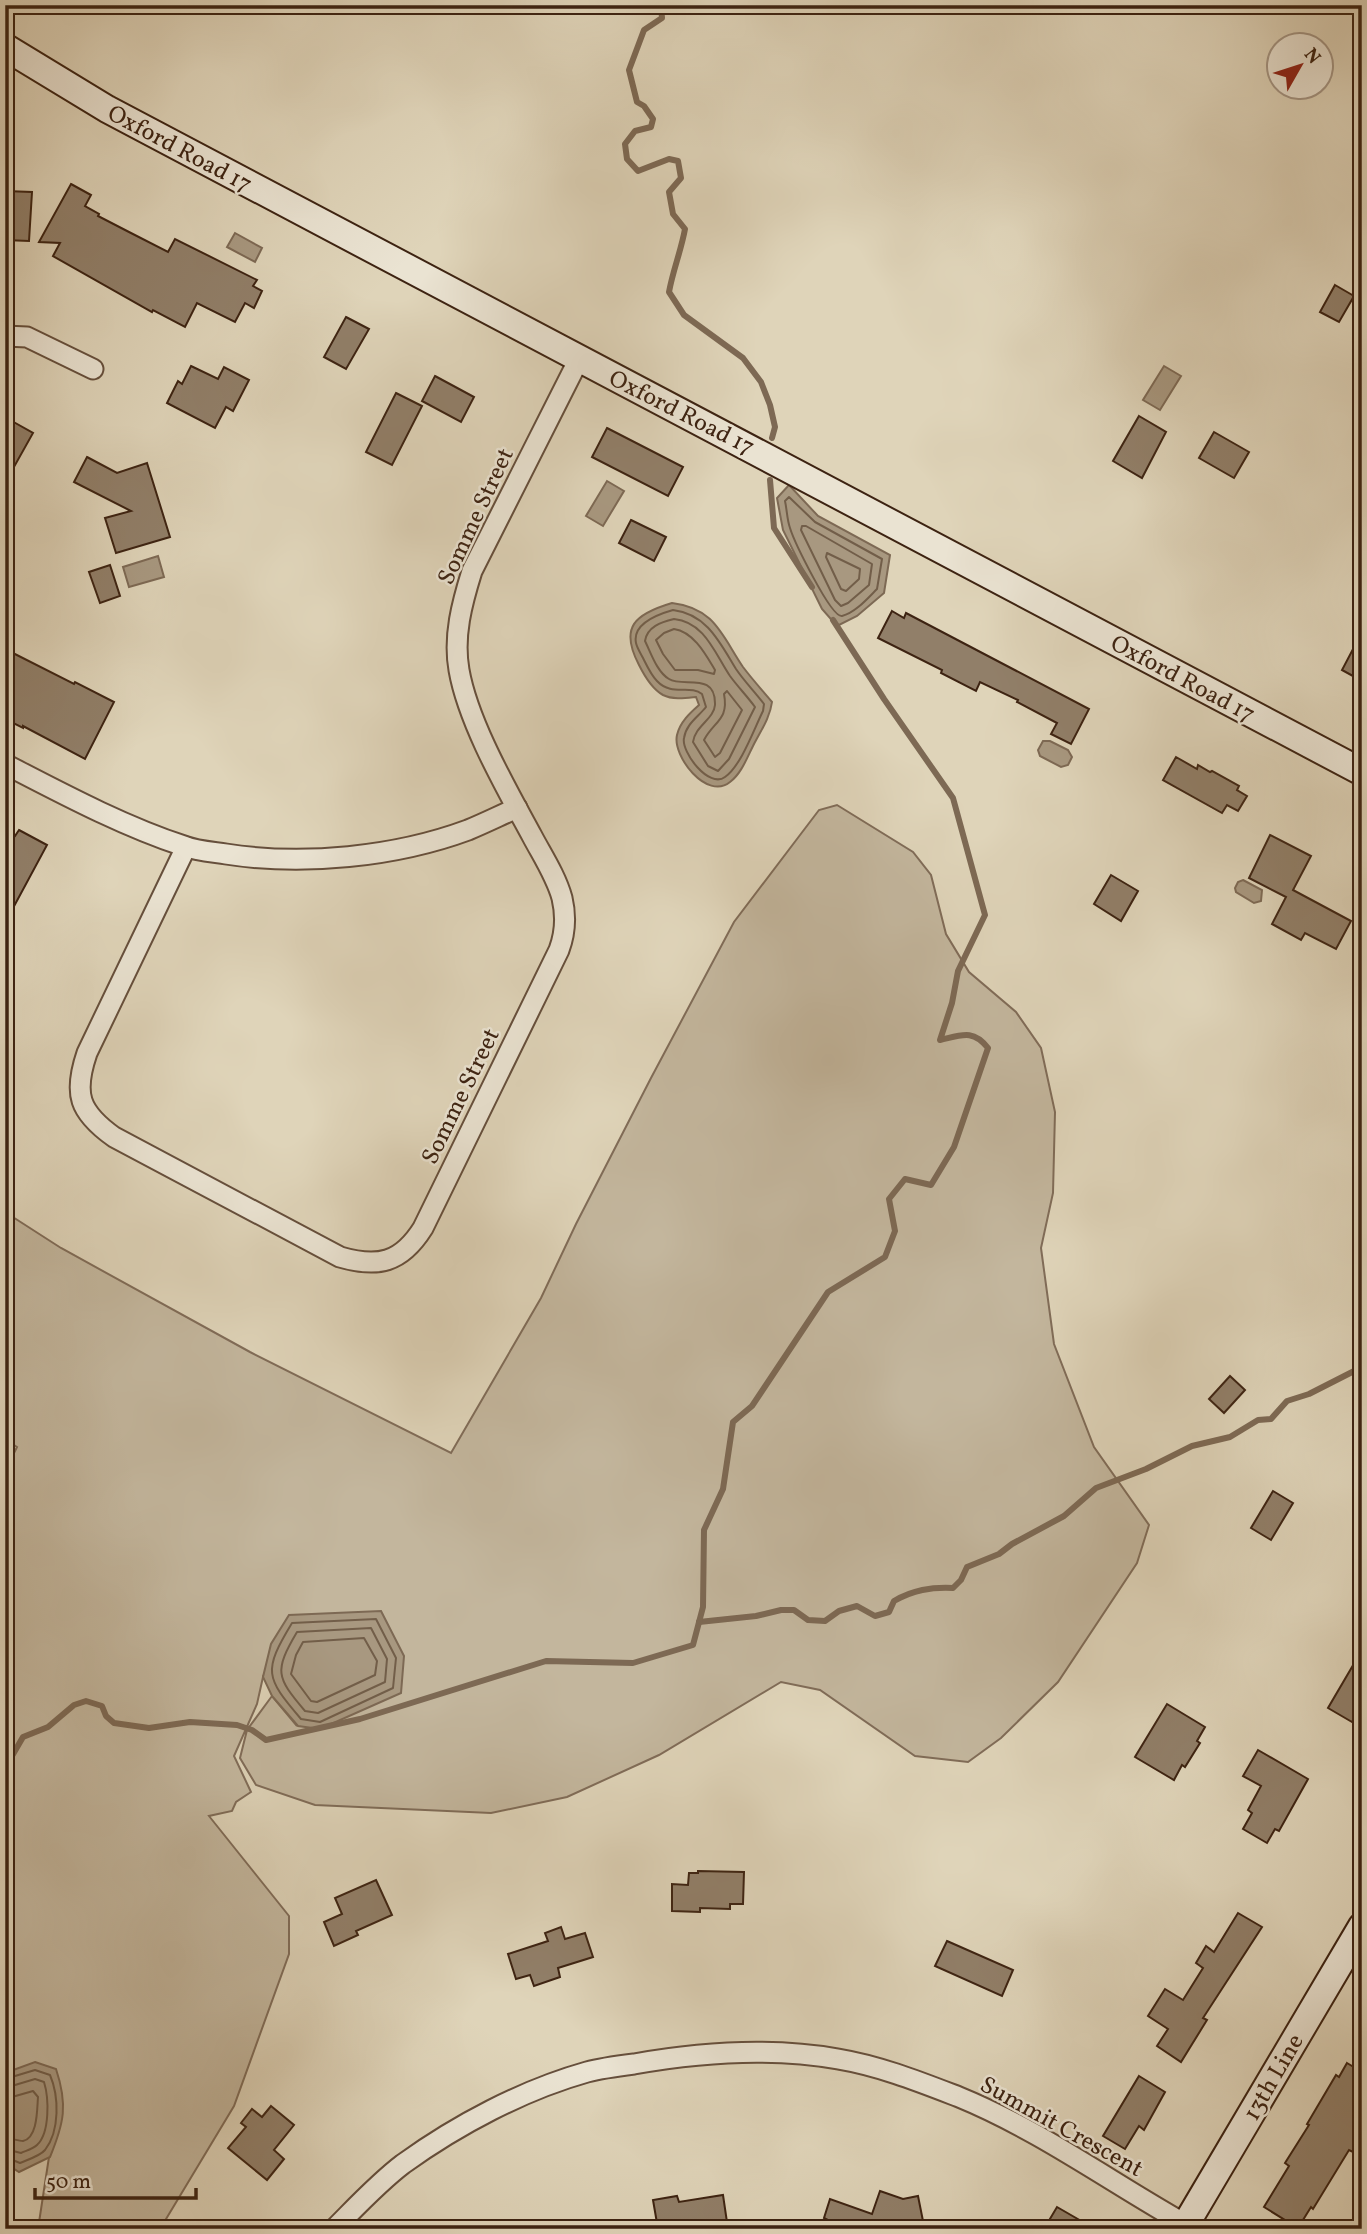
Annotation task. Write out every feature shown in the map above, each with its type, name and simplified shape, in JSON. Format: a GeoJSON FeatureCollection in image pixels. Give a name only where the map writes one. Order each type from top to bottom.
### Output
{"type":"FeatureCollection","features":[{"type":"Feature","properties":{"kind":"main road","name":"Oxford Road 17"},"geometry":{"type":"LineString","coordinates":[[5,47],[107,109],[1362,772]]}},
{"type":"Feature","properties":{"kind":"main road","name":"13th Line"},"geometry":{"type":"LineString","coordinates":[[1188,2227],[1362,1926]]}},
{"type":"Feature","properties":{"kind":"street"},"geometry":{"type":"LineString","coordinates":[[5,336],[27,337],[93,369]]}},
{"type":"Feature","properties":{"kind":"street","name":"Somme Street"},"geometry":{"type":"LineString","coordinates":[[186,847],[87,1053],[80,1073],[79,1090],[87,1114],[114,1136],[340,1257],[359,1263],[383,1262],[404,1251],[414,1242],[422,1228],[564,935],[562,898],[554,878],[517,808],[470,706],[459,671],[459,620],[472,570],[579,359]]}},
{"type":"Feature","properties":{"kind":"street"},"geometry":{"type":"LineString","coordinates":[[5,764],[102,812],[186,847],[245,857],[291,859],[358,855],[411,846],[467,830],[517,808]]}},
{"type":"Feature","properties":{"kind":"street","name":"Summit Crescent"},"geometry":{"type":"LineString","coordinates":[[334,2229],[402,2165],[473,2121],[515,2100],[587,2072],[660,2059],[740,2052],[775,2052],[839,2059],[895,2073],[961,2098],[1025,2128],[1188,2227]]}},
{"type":"Feature","properties":{"kind":"shaded area"},"geometry":{"type":"Polygon","coordinates":[[[837,805],[913,852],[931,875],[946,934],[969,972],[1016,1012],[1041,1048],[1055,1112],[1053,1193],[1041,1248],[1054,1344],[1094,1447],[1149,1525],[1137,1563],[1058,1682],[1001,1738],[968,1762],[915,1756],[820,1690],[781,1682],[659,1755],[567,1797],[491,1813],[315,1805],[256,1785],[240,1758],[247,1730],[272,1696],[297,1726],[263,1677],[257,1704],[234,1756],[251,1792],[236,1802],[232,1811],[209,1816],[289,1916],[289,1954],[234,2106],[160,2229],[38,2229],[49,2157],[5,2131],[5,1471],[17,1447],[5,1439],[5,1212],[61,1248],[250,1352],[451,1453],[541,1298],[576,1224],[734,922],[819,810],[837,805]]]}},
{"type":"Feature","properties":{"kind":"water"},"geometry":{"type":"Polygon","coordinates":[[[235,233],[262,248],[255,262],[227,247],[235,233]]]}},
{"type":"Feature","properties":{"kind":"water"},"geometry":{"type":"Polygon","coordinates":[[[1164,366],[1181,376],[1160,410],[1143,400],[1164,366]]]}},
{"type":"Feature","properties":{"kind":"water"},"geometry":{"type":"Polygon","coordinates":[[[607,481],[624,491],[603,526],[586,516],[607,481]]]}},
{"type":"Feature","properties":{"kind":"water"},"geometry":{"type":"Polygon","coordinates":[[[789,485],[818,516],[890,555],[884,593],[857,616],[837,626],[822,609],[783,530],[777,498],[789,485]]]}},
{"type":"Feature","properties":{"kind":"water"},"geometry":{"type":"Polygon","coordinates":[[[158,556],[164,577],[129,587],[123,567],[158,556]]]}},
{"type":"Feature","properties":{"kind":"water"},"geometry":{"type":"Polygon","coordinates":[[[672,603],[687,606],[708,617],[723,634],[743,667],[772,702],[767,719],[741,770],[734,779],[721,786],[711,786],[693,774],[677,744],[680,726],[699,705],[696,697],[667,697],[659,692],[646,678],[633,652],[631,632],[634,624],[648,612],[672,603]]]}},
{"type":"Feature","properties":{"kind":"water"},"geometry":{"type":"Polygon","coordinates":[[[1043,741],[1050,741],[1068,750],[1072,757],[1068,765],[1061,767],[1040,756],[1038,750],[1043,741]]]}},
{"type":"Feature","properties":{"kind":"water"},"geometry":{"type":"Polygon","coordinates":[[[1243,880],[1262,890],[1261,901],[1254,903],[1236,892],[1238,882],[1243,880]]]}},
{"type":"Feature","properties":{"kind":"water"},"geometry":{"type":"Polygon","coordinates":[[[381,1611],[404,1656],[401,1693],[320,1729],[298,1726],[272,1696],[263,1677],[271,1644],[289,1615],[381,1611]]]}},
{"type":"Feature","properties":{"kind":"water"},"geometry":{"type":"Polygon","coordinates":[[[35,2062],[56,2069],[62,2093],[63,2114],[50,2157],[19,2172],[5,2163],[5,2073],[35,2062]]]}},
{"type":"Feature","properties":{"kind":"building"},"geometry":{"type":"Polygon","coordinates":[[[71,184],[91,195],[85,206],[129,232],[168,252],[175,239],[257,280],[253,286],[262,291],[254,308],[245,303],[235,322],[197,303],[185,327],[153,310],[152,312],[53,256],[60,243],[39,242],[71,184]]]}},
{"type":"Feature","properties":{"kind":"building"},"geometry":{"type":"Polygon","coordinates":[[[5,191],[32,192],[29,241],[5,240],[5,191]]]}},
{"type":"Feature","properties":{"kind":"building"},"geometry":{"type":"Polygon","coordinates":[[[1335,285],[1354,296],[1339,322],[1320,312],[1335,285]]]}},
{"type":"Feature","properties":{"kind":"building"},"geometry":{"type":"Polygon","coordinates":[[[346,317],[369,329],[346,369],[324,357],[346,317]]]}},
{"type":"Feature","properties":{"kind":"building"},"geometry":{"type":"Polygon","coordinates":[[[191,366],[218,379],[224,367],[249,380],[233,411],[226,407],[215,428],[167,403],[178,381],[182,384],[191,366]]]}},
{"type":"Feature","properties":{"kind":"building"},"geometry":{"type":"Polygon","coordinates":[[[435,376],[474,397],[461,422],[422,401],[435,376]]]}},
{"type":"Feature","properties":{"kind":"building"},"geometry":{"type":"Polygon","coordinates":[[[396,393],[422,406],[392,465],[366,452],[396,393]]]}},
{"type":"Feature","properties":{"kind":"building"},"geometry":{"type":"Polygon","coordinates":[[[1139,416],[1166,432],[1142,478],[1113,461],[1139,416]]]}},
{"type":"Feature","properties":{"kind":"building"},"geometry":{"type":"Polygon","coordinates":[[[10,420],[33,433],[5,483],[5,430],[10,420]]]}},
{"type":"Feature","properties":{"kind":"building"},"geometry":{"type":"Polygon","coordinates":[[[607,428],[683,467],[668,496],[592,457],[607,428]]]}},
{"type":"Feature","properties":{"kind":"building"},"geometry":{"type":"Polygon","coordinates":[[[1214,432],[1249,452],[1234,478],[1199,458],[1214,432]]]}},
{"type":"Feature","properties":{"kind":"building"},"geometry":{"type":"Polygon","coordinates":[[[87,457],[117,473],[147,463],[170,537],[116,553],[105,518],[131,511],[74,482],[87,457]]]}},
{"type":"Feature","properties":{"kind":"building"},"geometry":{"type":"Polygon","coordinates":[[[631,520],[666,537],[654,561],[619,543],[631,520]]]}},
{"type":"Feature","properties":{"kind":"building"},"geometry":{"type":"Polygon","coordinates":[[[110,565],[120,596],[100,603],[89,572],[110,565]]]}},
{"type":"Feature","properties":{"kind":"building"},"geometry":{"type":"Polygon","coordinates":[[[892,611],[904,618],[906,613],[1089,709],[1071,744],[1051,734],[1057,723],[1017,702],[1018,700],[980,682],[976,691],[941,673],[942,670],[878,638],[892,611]]]}},
{"type":"Feature","properties":{"kind":"building"},"geometry":{"type":"Polygon","coordinates":[[[1362,632],[1362,681],[1342,670],[1362,632]]]}},
{"type":"Feature","properties":{"kind":"building"},"geometry":{"type":"Polygon","coordinates":[[[5,649],[114,702],[85,759],[5,719],[5,649]]]}},
{"type":"Feature","properties":{"kind":"building"},"geometry":{"type":"Polygon","coordinates":[[[1176,757],[1197,769],[1198,765],[1212,771],[1239,786],[1237,790],[1247,796],[1238,811],[1227,805],[1222,813],[1163,780],[1176,757]]]}},
{"type":"Feature","properties":{"kind":"building"},"geometry":{"type":"Polygon","coordinates":[[[19,830],[47,845],[5,923],[5,831],[15,836],[19,830]]]}},
{"type":"Feature","properties":{"kind":"building"},"geometry":{"type":"Polygon","coordinates":[[[1270,835],[1311,856],[1293,890],[1351,921],[1336,949],[1305,933],[1301,940],[1272,924],[1286,897],[1249,878],[1270,835]]]}},
{"type":"Feature","properties":{"kind":"building"},"geometry":{"type":"Polygon","coordinates":[[[1111,875],[1138,891],[1121,921],[1094,904],[1111,875]]]}},
{"type":"Feature","properties":{"kind":"building"},"geometry":{"type":"Polygon","coordinates":[[[1230,1376],[1245,1390],[1224,1413],[1209,1399],[1230,1376]]]}},
{"type":"Feature","properties":{"kind":"building"},"geometry":{"type":"Polygon","coordinates":[[[1273,1491],[1293,1503],[1271,1540],[1251,1528],[1273,1491]]]}},
{"type":"Feature","properties":{"kind":"building"},"geometry":{"type":"Polygon","coordinates":[[[1362,1650],[1362,1707],[1352,1722],[1328,1708],[1362,1650]]]}},
{"type":"Feature","properties":{"kind":"building"},"geometry":{"type":"Polygon","coordinates":[[[1167,1704],[1205,1727],[1197,1741],[1200,1743],[1174,1780],[1135,1757],[1167,1704]]]}},
{"type":"Feature","properties":{"kind":"building"},"geometry":{"type":"Polygon","coordinates":[[[1258,1750],[1308,1779],[1279,1831],[1275,1829],[1267,1843],[1243,1829],[1252,1813],[1248,1810],[1261,1786],[1243,1776],[1258,1750]]]}},
{"type":"Feature","properties":{"kind":"building"},"geometry":{"type":"Polygon","coordinates":[[[744,1872],[743,1904],[730,1904],[730,1909],[700,1908],[700,1912],[672,1911],[672,1884],[688,1885],[689,1873],[744,1872]]]}},
{"type":"Feature","properties":{"kind":"building"},"geometry":{"type":"Polygon","coordinates":[[[376,1880],[392,1915],[356,1931],[358,1935],[334,1946],[324,1922],[342,1914],[335,1898],[376,1880]]]}},
{"type":"Feature","properties":{"kind":"building"},"geometry":{"type":"Polygon","coordinates":[[[1238,1913],[1262,1927],[1203,2018],[1207,2020],[1181,2062],[1157,2046],[1168,2029],[1148,2016],[1165,1989],[1183,2000],[1203,1968],[1196,1963],[1206,1946],[1214,1952],[1238,1913]]]}},
{"type":"Feature","properties":{"kind":"building"},"geometry":{"type":"Polygon","coordinates":[[[561,1927],[565,1939],[585,1933],[593,1957],[558,1968],[560,1977],[534,1986],[530,1975],[516,1979],[508,1954],[548,1941],[545,1933],[561,1927]]]}},
{"type":"Feature","properties":{"kind":"building"},"geometry":{"type":"Polygon","coordinates":[[[947,1941],[1013,1970],[1002,1996],[935,1966],[947,1941]]]}},
{"type":"Feature","properties":{"kind":"building"},"geometry":{"type":"Polygon","coordinates":[[[1347,2063],[1362,2072],[1362,2138],[1353,2152],[1349,2150],[1313,2209],[1311,2207],[1298,2228],[1264,2207],[1289,2166],[1285,2163],[1309,2125],[1307,2124],[1336,2075],[1339,2077],[1347,2063]]]}},
{"type":"Feature","properties":{"kind":"building"},"geometry":{"type":"Polygon","coordinates":[[[1139,2076],[1165,2092],[1144,2130],[1139,2126],[1125,2149],[1103,2136],[1139,2076]]]}},
{"type":"Feature","properties":{"kind":"building"},"geometry":{"type":"Polygon","coordinates":[[[271,2106],[294,2125],[274,2150],[284,2159],[267,2180],[228,2148],[246,2127],[241,2123],[252,2109],[262,2117],[271,2106]]]}},
{"type":"Feature","properties":{"kind":"building"},"geometry":{"type":"Polygon","coordinates":[[[880,2191],[903,2199],[918,2196],[924,2226],[909,2229],[825,2229],[828,2220],[824,2218],[830,2199],[872,2214],[880,2191]]]}},
{"type":"Feature","properties":{"kind":"building"},"geometry":{"type":"Polygon","coordinates":[[[723,2195],[728,2229],[658,2229],[653,2200],[677,2196],[679,2202],[723,2195]]]}},
{"type":"Feature","properties":{"kind":"building"},"geometry":{"type":"Polygon","coordinates":[[[1057,2207],[1095,2229],[1044,2229],[1057,2207]]]}},
{"type":"Feature","properties":{"kind":"waterway"},"geometry":{"type":"LineString","coordinates":[[661,5],[662,18],[644,30],[629,70],[637,102],[644,106],[653,119],[651,127],[635,131],[625,144],[627,159],[638,171],[669,159],[678,161],[681,178],[669,192],[673,214],[685,229],[669,292],[684,315],[743,358],[761,382],[775,427],[772,438]]}},
{"type":"Feature","properties":{"kind":"waterway"},"geometry":{"type":"LineString","coordinates":[[770,480],[774,528],[812,587]]}},
{"type":"Feature","properties":{"kind":"waterway"},"geometry":{"type":"LineString","coordinates":[[5,1768],[23,1737],[48,1727],[74,1705],[86,1701],[102,1706],[106,1716],[114,1723],[149,1728],[190,1722],[237,1725],[252,1730],[266,1740],[360,1719],[546,1661],[633,1663],[693,1645],[703,1607],[704,1530],[723,1489],[733,1422],[752,1406],[828,1292],[885,1257],[895,1231],[889,1199],[905,1179],[931,1185],[954,1147],[988,1048],[977,1038],[967,1035],[940,1040],[952,1003],[958,971],[985,915],[953,798],[833,620]]}},
{"type":"Feature","properties":{"kind":"waterway"},"geometry":{"type":"LineString","coordinates":[[699,1622],[756,1616],[781,1610],[794,1610],[808,1620],[825,1621],[839,1611],[857,1606],[875,1616],[889,1612],[894,1601],[908,1594],[953,1588],[961,1580],[967,1567],[999,1554],[1064,1516],[1096,1488],[1146,1469],[1192,1446],[1230,1437],[1258,1420],[1271,1419],[1287,1401],[1309,1394],[1362,1367]]}},
{"type":"Feature","properties":{"kind":"waterway"},"geometry":{"type":"LineString","coordinates":[[5,1987],[5,2002]]}}]}
